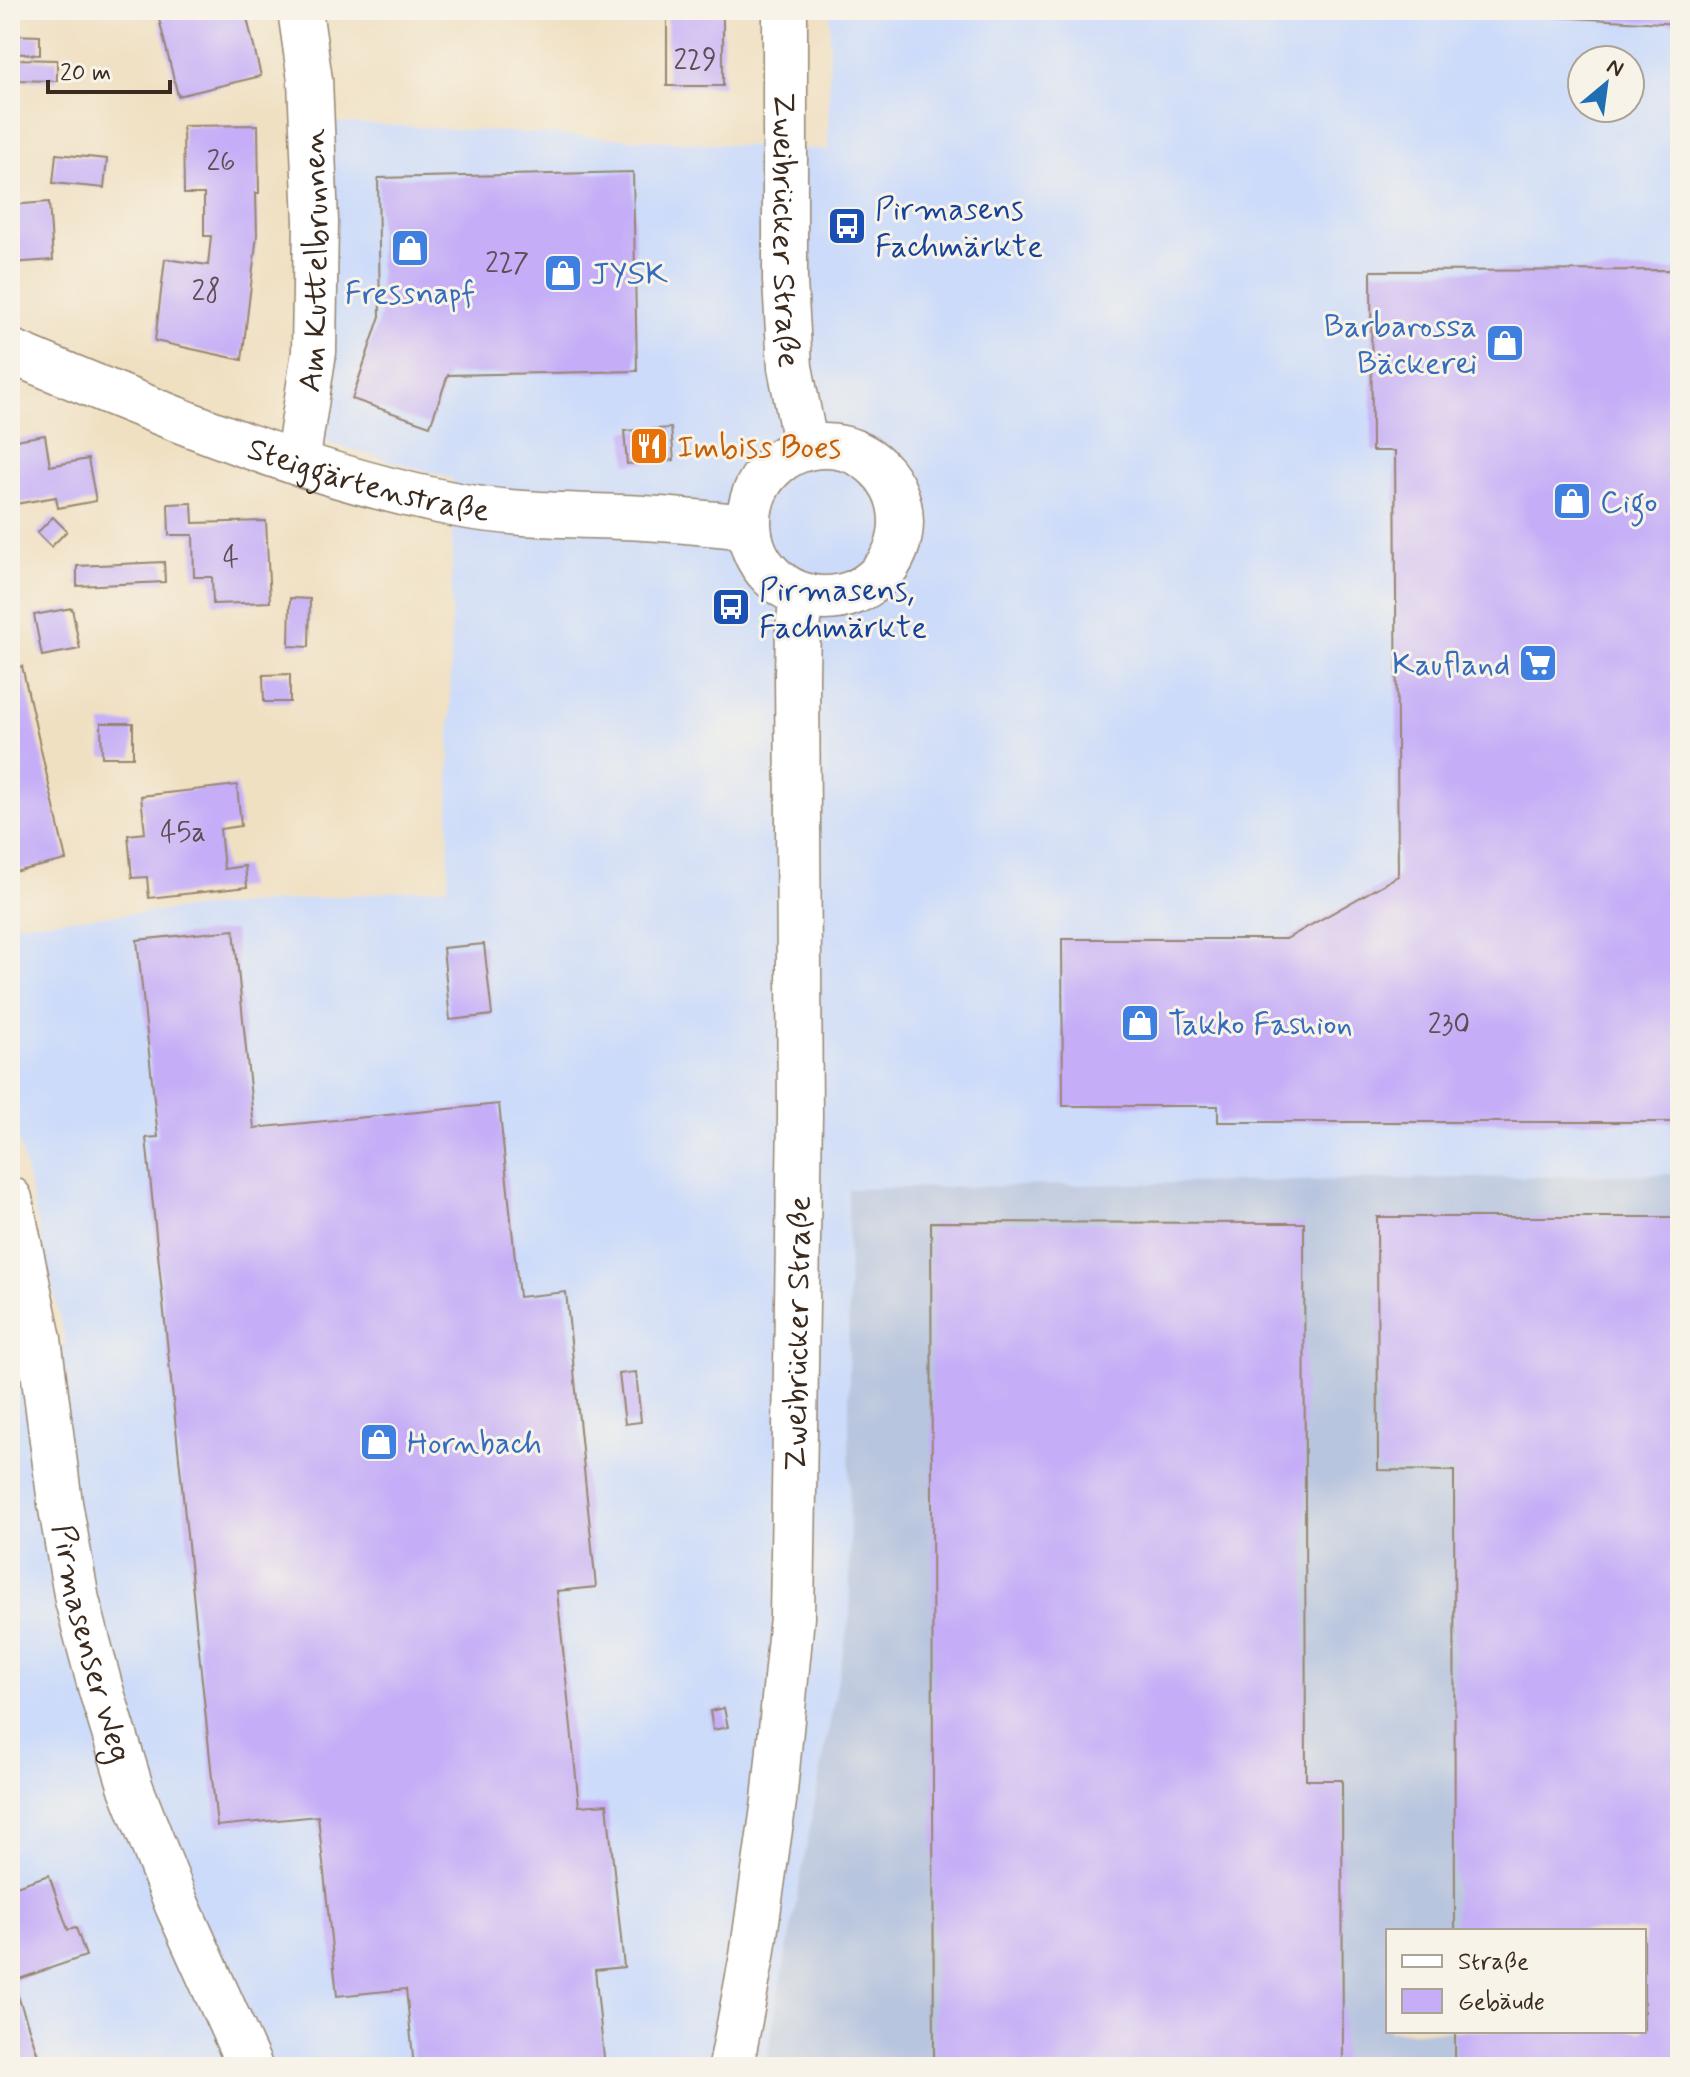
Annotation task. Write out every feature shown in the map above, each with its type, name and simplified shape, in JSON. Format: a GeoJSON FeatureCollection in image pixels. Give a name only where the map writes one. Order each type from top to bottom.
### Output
{"type":"FeatureCollection","features":[{"type":"Feature","properties":{"kind":"street","name":"Am Kuttelbrunnen"},"geometry":{"type":"LineString","coordinates":[[297,463],[314,352],[316,222],[310,80],[300,10]]}},
{"type":"Feature","properties":{"kind":"street","name":"Zweibrücker Straße"},"geometry":{"type":"LineString","coordinates":[[785,10],[785,281],[790,367],[806,448]]}},
{"type":"Feature","properties":{"kind":"street","name":"Steiggärtenstraße"},"geometry":{"type":"LineString","coordinates":[[10,351],[108,392],[297,463],[400,493],[467,507],[522,513],[630,517],[748,527]]}},
{"type":"Feature","properties":{"kind":"street"},"geometry":{"type":"LineString","coordinates":[[831,446],[855,452],[890,478],[900,507],[901,530],[895,552],[884,571],[867,586],[847,595],[824,598],[802,595],[781,585],[764,569],[753,549],[748,527],[750,506],[764,478],[786,456],[806,448],[831,446]]}},
{"type":"Feature","properties":{"kind":"street","name":"Zweibrücker Straße"},"geometry":{"type":"LineString","coordinates":[[731,2067],[752,1956],[770,1832],[792,1617],[800,1114],[797,673],[802,595]]}},
{"type":"Feature","properties":{"kind":"street","name":"Pirmasenser Weg"},"geometry":{"type":"LineString","coordinates":[[10,1199],[24,1342],[47,1391],[60,1503],[77,1600],[101,1690],[131,1788],[177,1905],[250,2067]]}},
{"type":"Feature","properties":{"kind":"shaded area"},"geometry":{"type":"Polygon","coordinates":[[[830,10],[1680,10],[1680,1174],[848,1190],[850,1615],[765,2067],[10,2067],[10,1354],[66,1345],[10,1103],[10,924],[448,887],[453,479],[322,441],[329,122],[828,150],[830,10]]]}},
{"type":"Feature","properties":{"kind":"shaded area"},"geometry":{"type":"Polygon","coordinates":[[[1680,1174],[1680,2067],[765,2067],[850,1615],[848,1189],[1680,1174]]]}},
{"type":"Feature","properties":{"kind":"building"},"geometry":{"type":"Polygon","coordinates":[[[196,10],[245,10],[261,76],[178,96],[159,19],[196,10]]]}},
{"type":"Feature","properties":{"kind":"building"},"geometry":{"type":"Polygon","coordinates":[[[667,10],[723,10],[723,86],[667,86],[667,10]]]}},
{"type":"Feature","properties":{"kind":"building"},"geometry":{"type":"Polygon","coordinates":[[[1680,10],[1680,24],[1466,12],[1680,10]]]}},
{"type":"Feature","properties":{"kind":"building"},"geometry":{"type":"Polygon","coordinates":[[[10,35],[40,36],[40,55],[10,53],[10,35]]]}},
{"type":"Feature","properties":{"kind":"building"},"geometry":{"type":"Polygon","coordinates":[[[11,59],[57,60],[57,81],[11,80],[11,59]]]}},
{"type":"Feature","properties":{"kind":"building"},"geometry":{"type":"Polygon","coordinates":[[[258,125],[257,235],[242,360],[155,341],[165,259],[208,265],[211,236],[204,236],[204,194],[184,194],[183,126],[258,125]]]}},
{"type":"Feature","properties":{"kind":"building"},"geometry":{"type":"Polygon","coordinates":[[[56,154],[107,159],[104,188],[53,183],[56,154]]]}},
{"type":"Feature","properties":{"kind":"building"},"geometry":{"type":"Polygon","coordinates":[[[633,172],[637,371],[448,375],[430,426],[352,399],[380,316],[378,178],[633,172]]]}},
{"type":"Feature","properties":{"kind":"building"},"geometry":{"type":"Polygon","coordinates":[[[49,202],[53,260],[10,263],[10,205],[49,202]]]}},
{"type":"Feature","properties":{"kind":"building","name":"Kaufland"},"geometry":{"type":"Polygon","coordinates":[[[1680,270],[1680,1122],[1218,1122],[1218,1106],[1063,1106],[1062,939],[1286,939],[1398,876],[1395,451],[1372,451],[1371,271],[1680,270]]]}},
{"type":"Feature","properties":{"kind":"building","name":"Imbiss Boes"},"geometry":{"type":"Polygon","coordinates":[[[671,428],[674,460],[627,464],[624,431],[671,428]]]}},
{"type":"Feature","properties":{"kind":"building"},"geometry":{"type":"Polygon","coordinates":[[[45,435],[50,466],[88,459],[96,501],[58,508],[56,497],[10,505],[10,441],[45,435]]]}},
{"type":"Feature","properties":{"kind":"building"},"geometry":{"type":"Polygon","coordinates":[[[192,503],[193,523],[266,521],[270,602],[213,604],[212,577],[194,577],[193,535],[169,535],[168,504],[192,503]]]}},
{"type":"Feature","properties":{"kind":"building"},"geometry":{"type":"Polygon","coordinates":[[[53,517],[67,531],[51,547],[37,533],[53,517]]]}},
{"type":"Feature","properties":{"kind":"building"},"geometry":{"type":"Polygon","coordinates":[[[164,562],[165,582],[77,586],[77,566],[164,562]]]}},
{"type":"Feature","properties":{"kind":"building"},"geometry":{"type":"Polygon","coordinates":[[[10,587],[18,624],[10,626],[10,587]]]}},
{"type":"Feature","properties":{"kind":"building"},"geometry":{"type":"Polygon","coordinates":[[[290,598],[310,599],[309,647],[289,646],[290,598]]]}},
{"type":"Feature","properties":{"kind":"building"},"geometry":{"type":"Polygon","coordinates":[[[72,608],[80,649],[42,656],[34,615],[72,608]]]}},
{"type":"Feature","properties":{"kind":"building"},"geometry":{"type":"Polygon","coordinates":[[[22,666],[66,860],[10,873],[10,669],[22,666]]]}},
{"type":"Feature","properties":{"kind":"building"},"geometry":{"type":"Polygon","coordinates":[[[290,674],[290,702],[264,702],[263,675],[290,674]]]}},
{"type":"Feature","properties":{"kind":"building"},"geometry":{"type":"Polygon","coordinates":[[[101,723],[133,723],[133,757],[102,757],[101,723]]]}},
{"type":"Feature","properties":{"kind":"building"},"geometry":{"type":"Polygon","coordinates":[[[237,785],[241,826],[220,829],[224,869],[245,866],[247,887],[149,898],[147,877],[132,878],[128,835],[145,833],[141,796],[237,785]]]}},
{"type":"Feature","properties":{"kind":"building","name":"Hornbach"},"geometry":{"type":"Polygon","coordinates":[[[234,930],[254,1128],[499,1104],[519,1297],[566,1292],[596,1587],[557,1591],[579,1806],[607,1804],[624,1967],[595,1970],[605,2067],[414,2067],[406,1989],[337,1996],[318,1816],[217,1826],[146,1138],[158,1137],[137,940],[234,930]]]}},
{"type":"Feature","properties":{"kind":"building"},"geometry":{"type":"Polygon","coordinates":[[[484,944],[492,1015],[450,1020],[443,948],[484,944]]]}},
{"type":"Feature","properties":{"kind":"building"},"geometry":{"type":"Polygon","coordinates":[[[1377,1217],[1680,1217],[1680,2067],[1455,2067],[1455,2033],[1646,2033],[1646,1929],[1455,1929],[1454,1471],[1378,1470],[1377,1217]]]}},
{"type":"Feature","properties":{"kind":"building"},"geometry":{"type":"Polygon","coordinates":[[[931,1222],[1304,1223],[1306,1780],[1342,1780],[1343,2067],[934,2067],[931,1222]]]}},
{"type":"Feature","properties":{"kind":"building"},"geometry":{"type":"Polygon","coordinates":[[[636,1372],[641,1422],[625,1424],[619,1374],[636,1372]]]}},
{"type":"Feature","properties":{"kind":"building"},"geometry":{"type":"Polygon","coordinates":[[[724,1708],[728,1727],[713,1730],[710,1711],[724,1708]]]}},
{"type":"Feature","properties":{"kind":"building"},"geometry":{"type":"Polygon","coordinates":[[[49,1875],[68,1930],[76,1928],[86,1956],[13,1981],[42,2067],[10,2067],[10,1888],[49,1875]]]}},
{"type":"Feature","properties":{"kind":"place","name":"Pirmasens Fachmärkte"},"geometry":{"type":"Point","coordinates":[847,226]}},
{"type":"Feature","properties":{"kind":"place","name":"Fressnapf"},"geometry":{"type":"Point","coordinates":[410,248]}},
{"type":"Feature","properties":{"kind":"place","name":"JYSK"},"geometry":{"type":"Point","coordinates":[563,273]}},
{"type":"Feature","properties":{"kind":"place","name":"Barbarossa Bäckerei"},"geometry":{"type":"Point","coordinates":[1505,343]}},
{"type":"Feature","properties":{"kind":"place","name":"Imbiss Boes"},"geometry":{"type":"Point","coordinates":[649,446]}},
{"type":"Feature","properties":{"kind":"place","name":"Cigo"},"geometry":{"type":"Point","coordinates":[1572,501]}},
{"type":"Feature","properties":{"kind":"place","name":"Pirmasens, Fachmärkte"},"geometry":{"type":"Point","coordinates":[731,607]}},
{"type":"Feature","properties":{"kind":"place","name":"Kaufland"},"geometry":{"type":"Point","coordinates":[1538,663]}},
{"type":"Feature","properties":{"kind":"place","name":"Takko Fashion"},"geometry":{"type":"Point","coordinates":[1140,1023]}},
{"type":"Feature","properties":{"kind":"place","name":"Hornbach"},"geometry":{"type":"Point","coordinates":[379,1442]}}]}
